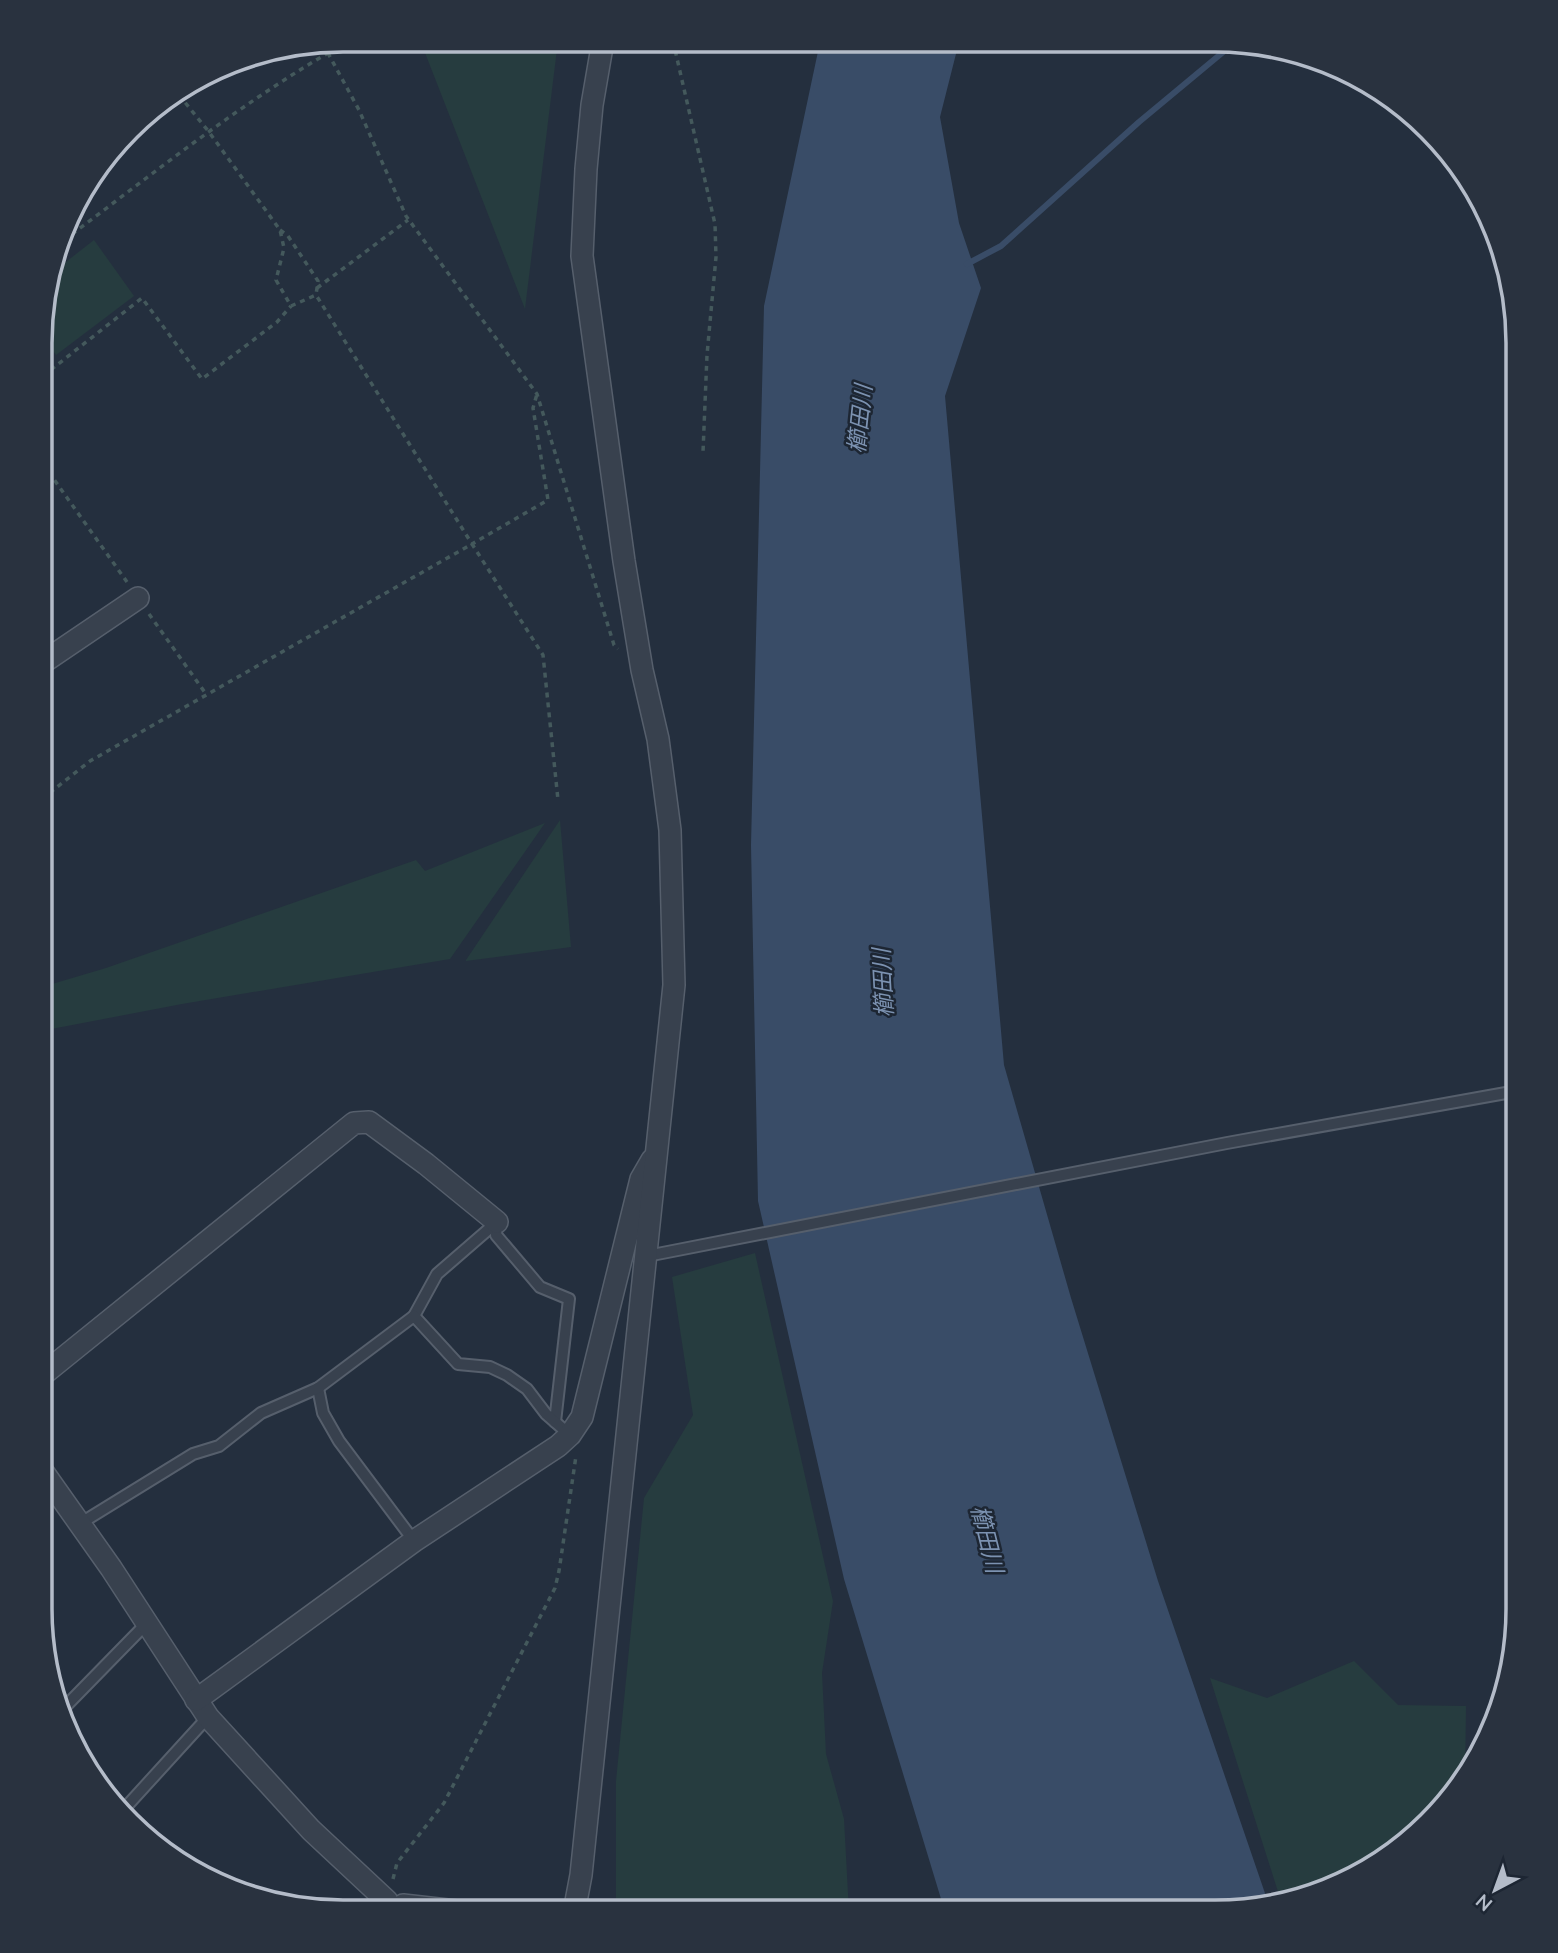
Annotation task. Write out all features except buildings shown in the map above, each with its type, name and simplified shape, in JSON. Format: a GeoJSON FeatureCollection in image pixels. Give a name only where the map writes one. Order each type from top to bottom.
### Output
{"type":"FeatureCollection","features":[{"type":"Feature","properties":{"kind":"street"},"geometry":{"type":"LineString","coordinates":[[576,1900],[635,1352],[657,1254],[657,1150],[674,985],[670,830],[658,739],[642,670],[582,256],[587,156],[601,52]]}},
{"type":"Feature","properties":{"kind":"street"},"geometry":{"type":"LineString","coordinates":[[52,656],[138,597]]}},
{"type":"Feature","properties":{"kind":"street"},"geometry":{"type":"LineString","coordinates":[[52,1367],[354,1123],[369,1122],[497,1222]]}},
{"type":"Feature","properties":{"kind":"street"},"geometry":{"type":"LineString","coordinates":[[202,1709],[414,1542],[567,1438],[582,1417],[641,1179],[657,1150]]}},
{"type":"Feature","properties":{"kind":"street"},"geometry":{"type":"LineString","coordinates":[[52,1484],[81,1523],[202,1709],[311,1830],[382,1900]]}},
{"type":"Feature","properties":{"kind":"lane"},"geometry":{"type":"LineString","coordinates":[[657,1254],[1136,1161],[1506,1093]]}},
{"type":"Feature","properties":{"kind":"lane"},"geometry":{"type":"LineString","coordinates":[[497,1222],[496,1235],[540,1287],[569,1299],[567,1438]]}},
{"type":"Feature","properties":{"kind":"lane"},"geometry":{"type":"LineString","coordinates":[[81,1523],[193,1454],[219,1446],[261,1413],[318,1388],[414,1316],[437,1274],[497,1222]]}},
{"type":"Feature","properties":{"kind":"lane"},"geometry":{"type":"LineString","coordinates":[[414,1316],[458,1364],[490,1367],[527,1389],[567,1438]]}},
{"type":"Feature","properties":{"kind":"lane"},"geometry":{"type":"LineString","coordinates":[[318,1388],[323,1413],[339,1441],[414,1542]]}},
{"type":"Feature","properties":{"kind":"lane"},"geometry":{"type":"LineString","coordinates":[[68,1704],[146,1623]]}},
{"type":"Feature","properties":{"kind":"lane"},"geometry":{"type":"LineString","coordinates":[[128,1805],[202,1709]]}},
{"type":"Feature","properties":{"kind":"path"},"geometry":{"type":"LineString","coordinates":[[676,52],[715,224],[716,257],[702,452]]}},
{"type":"Feature","properties":{"kind":"path"},"geometry":{"type":"LineString","coordinates":[[75,232],[209,132],[329,53],[359,110],[409,220],[537,394],[614,645],[642,670]]}},
{"type":"Feature","properties":{"kind":"path"},"geometry":{"type":"LineString","coordinates":[[183,100],[280,230],[288,236],[318,281],[316,295],[543,655],[558,800]]}},
{"type":"Feature","properties":{"kind":"path"},"geometry":{"type":"LineString","coordinates":[[317,288],[409,220]]}},
{"type":"Feature","properties":{"kind":"path"},"geometry":{"type":"LineString","coordinates":[[280,230],[284,248],[276,280],[291,306]]}},
{"type":"Feature","properties":{"kind":"path"},"geometry":{"type":"LineString","coordinates":[[52,369],[142,298],[202,379],[277,322],[291,306],[316,295]]}},
{"type":"Feature","properties":{"kind":"path"},"geometry":{"type":"LineString","coordinates":[[52,791],[90,761],[548,500],[533,408],[537,394]]}},
{"type":"Feature","properties":{"kind":"path"},"geometry":{"type":"LineString","coordinates":[[52,477],[206,694]]}},
{"type":"Feature","properties":{"kind":"path"},"geometry":{"type":"LineString","coordinates":[[391,1900],[397,1863],[444,1803],[555,1588],[559,1571],[567,1438]]}},
{"type":"Feature","properties":{"kind":"green space"},"geometry":{"type":"Polygon","coordinates":[[[425,52],[557,52],[525,309],[425,52]]]}},
{"type":"Feature","properties":{"kind":"green space"},"geometry":{"type":"Polygon","coordinates":[[[94,240],[134,296],[56,355],[52,349],[53,324],[63,264],[94,240]]]}},
{"type":"Feature","properties":{"kind":"green space"},"geometry":{"type":"Polygon","coordinates":[[[560,820],[571,947],[466,961],[466,960],[560,820]]]}},
{"type":"Feature","properties":{"kind":"green space"},"geometry":{"type":"Polygon","coordinates":[[[545,823],[450,959],[52,1029],[52,984],[106,968],[416,860],[425,871],[545,823]]]}},
{"type":"Feature","properties":{"kind":"green space"},"geometry":{"type":"Polygon","coordinates":[[[755,1253],[833,1601],[822,1673],[826,1754],[844,1819],[848,1900],[616,1900],[616,1781],[644,1498],[693,1415],[672,1277],[755,1253]]]}},
{"type":"Feature","properties":{"kind":"green space"},"geometry":{"type":"Polygon","coordinates":[[[1354,1661],[1398,1705],[1466,1706],[1465,1758],[1433,1802],[1407,1828],[1376,1852],[1343,1871],[1279,1894],[1210,1678],[1267,1698],[1354,1661]]]}},
{"type":"Feature","properties":{"kind":"water","name":"櫛田川"},"geometry":{"type":"Polygon","coordinates":[[[818,52],[956,52],[940,117],[959,223],[981,288],[945,396],[1004,1065],[1071,1298],[1158,1581],[1266,1896],[1234,1900],[941,1900],[844,1579],[758,1201],[751,845],[764,306],[818,52]]]}},
{"type":"Feature","properties":{"kind":"waterway"},"geometry":{"type":"LineString","coordinates":[[967,264],[1001,246],[1139,122],[1223,52]]}}]}
